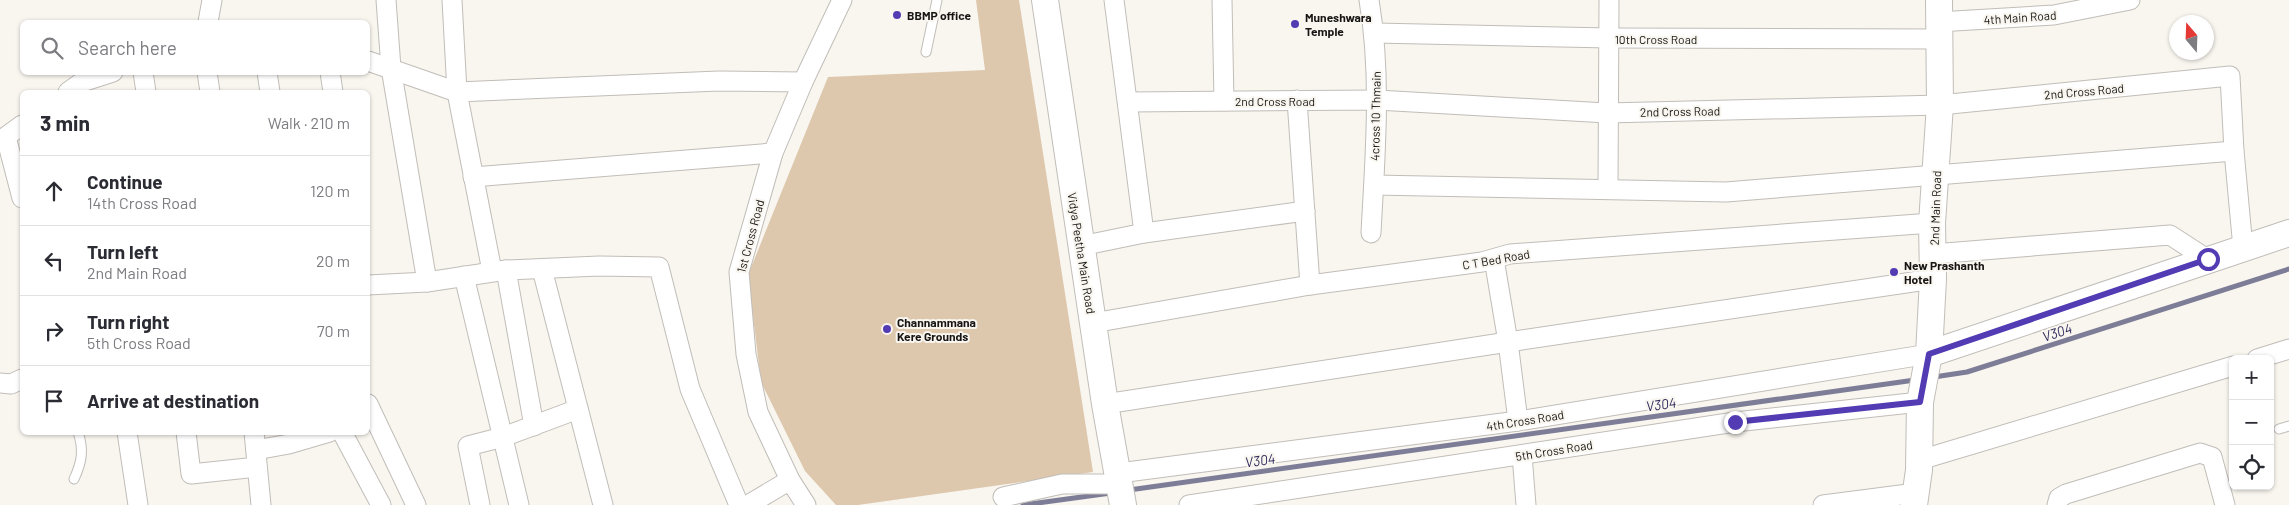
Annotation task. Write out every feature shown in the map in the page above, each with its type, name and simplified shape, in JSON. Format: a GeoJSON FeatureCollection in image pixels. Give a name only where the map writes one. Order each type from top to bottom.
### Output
{"type":"FeatureCollection","features":[{"type":"Feature","properties":{"kind":"main road","name":"Vidya Peetha Main Road"},"geometry":{"type":"LineString","coordinates":[[1045,0],[1105,404],[1121,490]]}},
{"type":"Feature","properties":{"kind":"main road","name":"2nd Main Road"},"geometry":{"type":"LineString","coordinates":[[1915,499],[1920,460],[1924,378],[1933,267],[1932,223],[1940,104],[1938,21]]}},
{"type":"Feature","properties":{"kind":"main road"},"geometry":{"type":"LineString","coordinates":[[1924,378],[2208,259],[2288,236]]}},
{"type":"Feature","properties":{"kind":"street"},"geometry":{"type":"LineString","coordinates":[[208,20],[212,0]]}},
{"type":"Feature","properties":{"kind":"street"},"geometry":{"type":"LineString","coordinates":[[386,0],[391,68],[427,282]]}},
{"type":"Feature","properties":{"kind":"street"},"geometry":{"type":"LineString","coordinates":[[452,0],[457,92],[473,177],[499,271],[534,426]]}},
{"type":"Feature","properties":{"kind":"street","name":"1st Cross Road"},"geometry":{"type":"LineString","coordinates":[[806,505],[790,480],[758,412],[746,354],[739,272],[774,153],[803,82],[842,0]]}},
{"type":"Feature","properties":{"kind":"street"},"geometry":{"type":"LineString","coordinates":[[1114,0],[1144,233]]}},
{"type":"Feature","properties":{"kind":"street"},"geometry":{"type":"LineString","coordinates":[[1222,0],[1224,101]]}},
{"type":"Feature","properties":{"kind":"street","name":"4cross 10 Thmain"},"geometry":{"type":"LineString","coordinates":[[1369,0],[1375,33],[1377,100],[1371,233]]}},
{"type":"Feature","properties":{"kind":"street"},"geometry":{"type":"LineString","coordinates":[[1608,189],[1609,0]]}},
{"type":"Feature","properties":{"kind":"street","name":"4th Main Road"},"geometry":{"type":"LineString","coordinates":[[1938,21],[2054,15],[2130,0]]}},
{"type":"Feature","properties":{"kind":"street","name":"10th Cross Road"},"geometry":{"type":"LineString","coordinates":[[1375,33],[1610,38],[1938,21]]}},
{"type":"Feature","properties":{"kind":"street"},"geometry":{"type":"LineString","coordinates":[[370,62],[457,92],[719,81],[803,82]]}},
{"type":"Feature","properties":{"kind":"street"},"geometry":{"type":"LineString","coordinates":[[78,89],[107,75]]}},
{"type":"Feature","properties":{"kind":"street"},"geometry":{"type":"LineString","coordinates":[[144,75],[146,90]]}},
{"type":"Feature","properties":{"kind":"street"},"geometry":{"type":"LineString","coordinates":[[207,75],[210,90]]}},
{"type":"Feature","properties":{"kind":"street"},"geometry":{"type":"LineString","coordinates":[[268,75],[270,90]]}},
{"type":"Feature","properties":{"kind":"street"},"geometry":{"type":"LineString","coordinates":[[330,75],[333,90]]}},
{"type":"Feature","properties":{"kind":"street","name":"2nd Cross Road"},"geometry":{"type":"LineString","coordinates":[[1128,102],[1377,100],[1607,113],[1940,104],[2230,76],[2234,151]]}},
{"type":"Feature","properties":{"kind":"street"},"geometry":{"type":"LineString","coordinates":[[1297,100],[1310,285]]}},
{"type":"Feature","properties":{"kind":"street"},"geometry":{"type":"LineString","coordinates":[[20,126],[3,139],[20,192]]}},
{"type":"Feature","properties":{"kind":"street"},"geometry":{"type":"LineString","coordinates":[[1374,185],[1726,192],[2234,151],[2243,248]]}},
{"type":"Feature","properties":{"kind":"street"},"geometry":{"type":"LineString","coordinates":[[473,177],[774,153]]}},
{"type":"Feature","properties":{"kind":"street"},"geometry":{"type":"LineString","coordinates":[[1081,246],[1144,233],[1305,210]]}},
{"type":"Feature","properties":{"kind":"street","name":"C T Bed Road"},"geometry":{"type":"LineString","coordinates":[[1093,323],[1310,285],[1482,262],[1510,254],[1932,223]]}},
{"type":"Feature","properties":{"kind":"street"},"geometry":{"type":"LineString","coordinates":[[1105,404],[1508,342],[1933,267],[2170,235],[2208,259]]}},
{"type":"Feature","properties":{"kind":"street"},"geometry":{"type":"LineString","coordinates":[[1494,259],[1508,342],[1518,421]]}},
{"type":"Feature","properties":{"kind":"street"},"geometry":{"type":"LineString","coordinates":[[370,285],[427,282],[499,271],[598,266],[659,267],[690,389],[740,505]]}},
{"type":"Feature","properties":{"kind":"street"},"geometry":{"type":"LineString","coordinates":[[542,269],[603,505]]}},
{"type":"Feature","properties":{"kind":"street"},"geometry":{"type":"LineString","coordinates":[[464,276],[519,505]]}},
{"type":"Feature","properties":{"kind":"street"},"geometry":{"type":"LineString","coordinates":[[2270,355],[2289,349]]}},
{"type":"Feature","properties":{"kind":"street"},"geometry":{"type":"LineString","coordinates":[[1920,460],[2229,367]]}},
{"type":"Feature","properties":{"kind":"street","name":"4th Cross Road"},"geometry":{"type":"LineString","coordinates":[[1003,497],[1062,484],[1121,490],[1518,421],[1924,378]]}},
{"type":"Feature","properties":{"kind":"street","name":"5th Cross Road"},"geometry":{"type":"LineString","coordinates":[[1189,505],[1735,422],[1924,378]]}},
{"type":"Feature","properties":{"kind":"street"},"geometry":{"type":"LineString","coordinates":[[0,383],[11,384],[20,380]]}},
{"type":"Feature","properties":{"kind":"street"},"geometry":{"type":"LineString","coordinates":[[370,408],[416,505]]}},
{"type":"Feature","properties":{"kind":"street"},"geometry":{"type":"LineString","coordinates":[[480,505],[468,446],[503,437],[578,409]]}},
{"type":"Feature","properties":{"kind":"street"},"geometry":{"type":"LineString","coordinates":[[127,435],[138,505]]}},
{"type":"Feature","properties":{"kind":"street"},"geometry":{"type":"LineString","coordinates":[[186,435],[191,474],[256,450],[321,435]]}},
{"type":"Feature","properties":{"kind":"street"},"geometry":{"type":"LineString","coordinates":[[344,435],[381,505]]}},
{"type":"Feature","properties":{"kind":"street"},"geometry":{"type":"LineString","coordinates":[[256,450],[261,505]]}},
{"type":"Feature","properties":{"kind":"street"},"geometry":{"type":"LineString","coordinates":[[2057,505],[2059,498],[2066,494],[2200,453],[2212,458],[2225,505]]}},
{"type":"Feature","properties":{"kind":"street"},"geometry":{"type":"LineString","coordinates":[[1522,455],[1526,505]]}},
{"type":"Feature","properties":{"kind":"street"},"geometry":{"type":"LineString","coordinates":[[748,505],[790,480]]}},
{"type":"Feature","properties":{"kind":"street"},"geometry":{"type":"LineString","coordinates":[[1823,505],[1915,499]]}},
{"type":"Feature","properties":{"kind":"lane"},"geometry":{"type":"LineString","coordinates":[[926,52],[937,0]]}},
{"type":"Feature","properties":{"kind":"lane"},"geometry":{"type":"LineString","coordinates":[[2279,429],[2289,426]]}},
{"type":"Feature","properties":{"kind":"lane"},"geometry":{"type":"LineString","coordinates":[[74,479],[81,465],[83,453],[79,435]]}},
{"type":"Feature","properties":{"kind":"shaded area","name":"Channammana Kere Grounds"},"geometry":{"type":"Polygon","coordinates":[[[976,0],[1019,0],[1093,472],[858,505],[836,505],[805,471],[761,382],[748,275],[828,77],[985,70],[976,0]]]}},
{"type":"Feature","properties":{"kind":"waterway","name":"V304"},"geometry":{"type":"LineString","coordinates":[[1934,377],[1967,372],[2289,269]]}},
{"type":"Feature","properties":{"kind":"waterway","name":"V304"},"geometry":{"type":"LineString","coordinates":[[1129,490],[1915,380]]}},
{"type":"Feature","properties":{"kind":"waterway","name":"V304"},"geometry":{"type":"LineString","coordinates":[[1023,505],[1111,493]]}},
{"type":"Feature","properties":{"kind":"place","name":"BBMP office"},"geometry":{"type":"Point","coordinates":[897,15]}},
{"type":"Feature","properties":{"kind":"place","name":"Muneshwara Temple"},"geometry":{"type":"Point","coordinates":[1295,24]}},
{"type":"Feature","properties":{"kind":"place","name":"New Prashanth Hotel"},"geometry":{"type":"Point","coordinates":[1894,272]}},
{"type":"Feature","properties":{"kind":"place","name":"Channammana Kere Grounds"},"geometry":{"type":"Point","coordinates":[887,329]}},
{"type":"Feature","properties":{"kind":"route"},"geometry":{"type":"LineString","coordinates":[[1735,422],[1920,402],[1929,354],[2208,259]]}}]}
